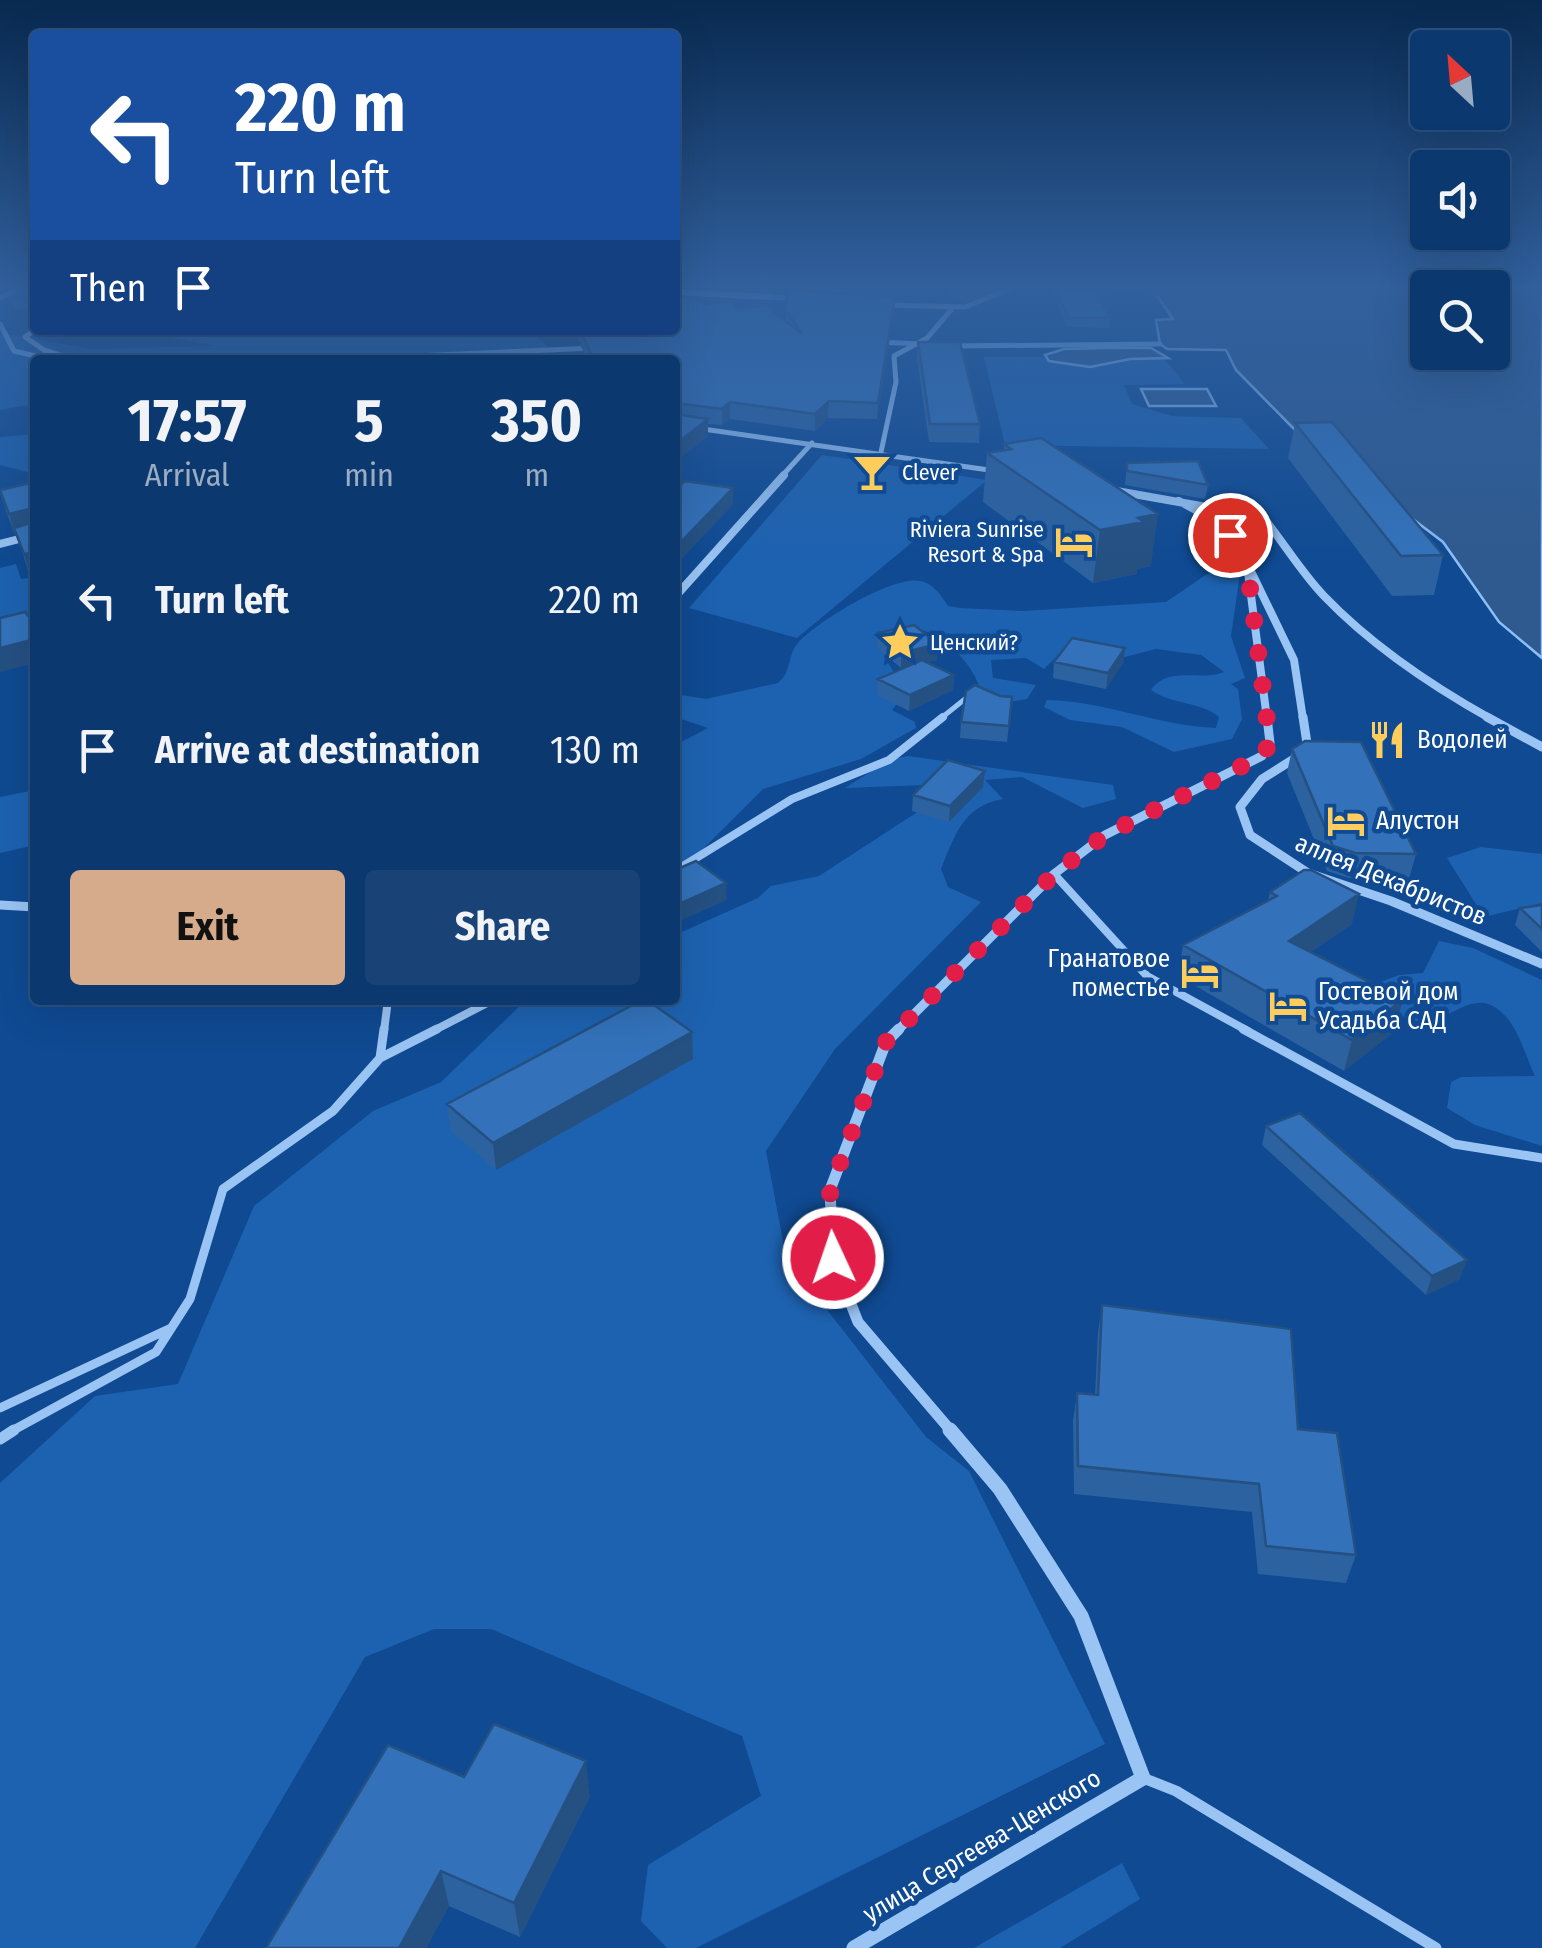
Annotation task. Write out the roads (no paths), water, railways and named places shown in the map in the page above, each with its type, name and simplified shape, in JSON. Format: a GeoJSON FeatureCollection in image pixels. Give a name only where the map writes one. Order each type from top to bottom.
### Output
{"type":"FeatureCollection","features":[{"type":"Feature","properties":{"kind":"street"},"geometry":{"type":"LineString","coordinates":[[881,452],[896,379]]}},
{"type":"Feature","properties":{"kind":"street"},"geometry":{"type":"LineString","coordinates":[[680,426],[1012,473]]}},
{"type":"Feature","properties":{"kind":"street"},"geometry":{"type":"LineString","coordinates":[[680,591],[812,444]]}},
{"type":"Feature","properties":{"kind":"street"},"geometry":{"type":"LineString","coordinates":[[1105,489],[1262,518],[1324,596],[1396,657],[1482,715],[1542,748]]}},
{"type":"Feature","properties":{"kind":"street"},"geometry":{"type":"LineString","coordinates":[[1143,1778],[1081,1616],[1000,1488],[858,1322],[833,1258],[830,1190],[886,1042],[1054,874],[1105,835],[1262,756],[1270,743],[1245,549],[1216,521],[1179,501]]}},
{"type":"Feature","properties":{"kind":"street"},"geometry":{"type":"LineString","coordinates":[[0,544],[30,537]]}},
{"type":"Feature","properties":{"kind":"street","name":"аллея Декабристов"},"geometry":{"type":"LineString","coordinates":[[1245,562],[1294,660],[1308,750],[1272,768],[1253,783],[1240,806],[1250,836],[1308,873],[1391,902],[1542,964]]}},
{"type":"Feature","properties":{"kind":"street"},"geometry":{"type":"LineString","coordinates":[[0,905],[30,907]]}},
{"type":"Feature","properties":{"kind":"street","name":"улица Сергеева-Ценского"},"geometry":{"type":"LineString","coordinates":[[854,1948],[1143,1778]]}},
{"type":"Feature","properties":{"kind":"lane"},"geometry":{"type":"LineString","coordinates":[[680,869],[792,798],[889,760],[970,695]]}},
{"type":"Feature","properties":{"kind":"lane"},"geometry":{"type":"LineString","coordinates":[[1054,874],[1148,976],[1454,1144],[1542,1158]]}},
{"type":"Feature","properties":{"kind":"lane"},"geometry":{"type":"LineString","coordinates":[[380,1058],[387,1005]]}},
{"type":"Feature","properties":{"kind":"lane"},"geometry":{"type":"LineString","coordinates":[[0,1439],[52,1406],[156,1352],[190,1299],[223,1189],[333,1111],[380,1058],[483,1005]]}},
{"type":"Feature","properties":{"kind":"lane"},"geometry":{"type":"LineString","coordinates":[[0,1408],[171,1328]]}},
{"type":"Feature","properties":{"kind":"lane"},"geometry":{"type":"LineString","coordinates":[[1143,1778],[1176,1791],[1436,1948]]}},
{"type":"Feature","properties":{"kind":"place","name":"Clever"},"geometry":{"type":"Point","coordinates":[872,472]}},
{"type":"Feature","properties":{"kind":"place","name":"Riviera Sunrise Resort & Spa"},"geometry":{"type":"Point","coordinates":[1074,542]}},
{"type":"Feature","properties":{"kind":"place","name":"Ценский?"},"geometry":{"type":"Point","coordinates":[900,642]}},
{"type":"Feature","properties":{"kind":"place","name":"Водолей"},"geometry":{"type":"Point","coordinates":[1387,740]}},
{"type":"Feature","properties":{"kind":"place","name":"Алустон"},"geometry":{"type":"Point","coordinates":[1346,821]}},
{"type":"Feature","properties":{"kind":"place","name":"Гранатовое поместье"},"geometry":{"type":"Point","coordinates":[1200,973]}},
{"type":"Feature","properties":{"kind":"place","name":"Гостевой дом Усадьба САД"},"geometry":{"type":"Point","coordinates":[1288,1006]}}]}
